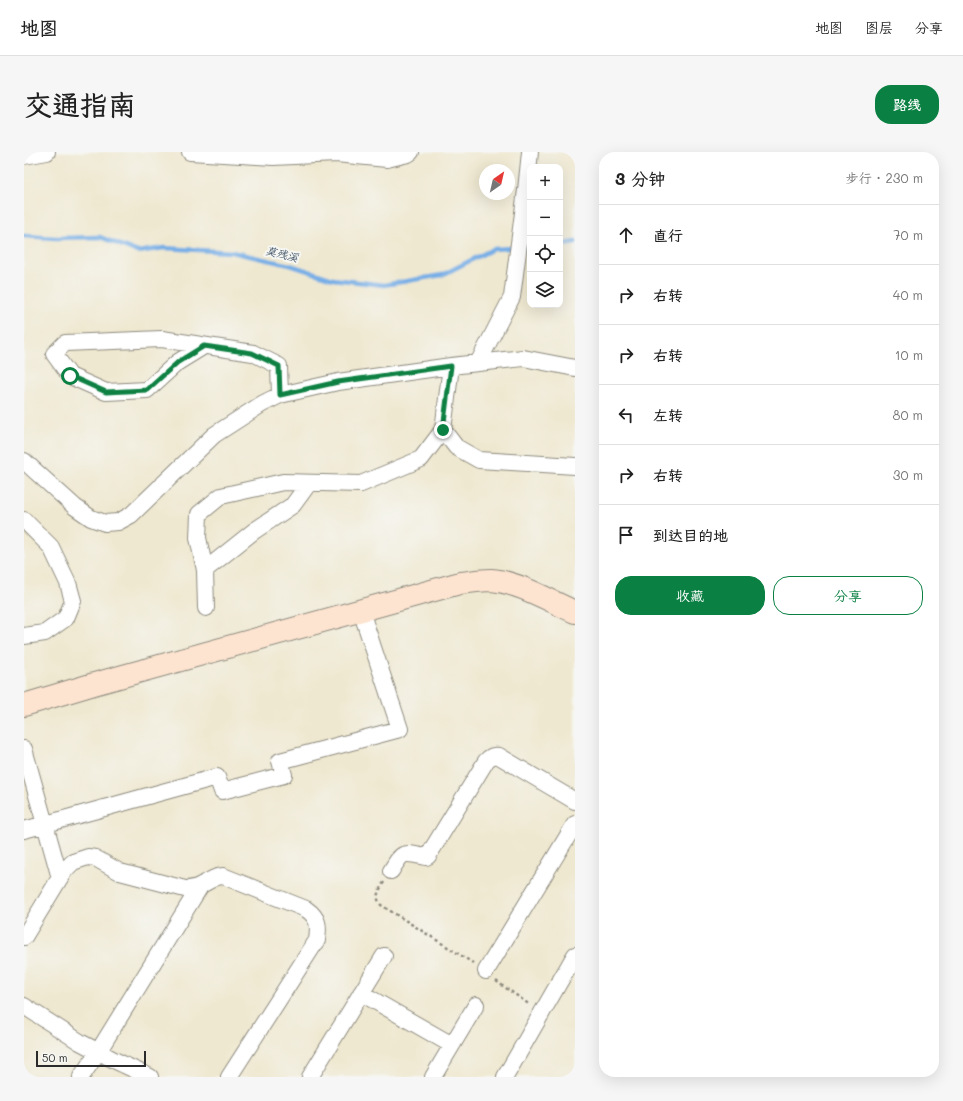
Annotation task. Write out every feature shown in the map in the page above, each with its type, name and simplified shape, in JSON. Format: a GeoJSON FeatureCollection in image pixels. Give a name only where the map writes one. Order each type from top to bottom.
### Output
{"type":"FeatureCollection","features":[{"type":"Feature","properties":{"kind":"street"},"geometry":{"type":"LineString","coordinates":[[24,156],[47,152]]}},
{"type":"Feature","properties":{"kind":"street"},"geometry":{"type":"LineString","coordinates":[[190,152],[273,157],[336,154],[387,159],[411,152]]}},
{"type":"Feature","properties":{"kind":"street"},"geometry":{"type":"LineString","coordinates":[[478,363],[512,296],[530,152]]}},
{"type":"Feature","properties":{"kind":"street"},"geometry":{"type":"LineString","coordinates":[[204,346],[178,362],[147,390],[106,392],[70,376],[54,354],[65,342],[162,339],[252,353],[279,366],[280,395]]}},
{"type":"Feature","properties":{"kind":"street"},"geometry":{"type":"LineString","coordinates":[[24,461],[90,518],[105,523],[118,522],[131,515],[214,435],[262,404],[280,395],[338,382],[451,366],[523,358],[575,368]]}},
{"type":"Feature","properties":{"kind":"street"},"geometry":{"type":"LineString","coordinates":[[206,608],[205,570],[198,538],[198,514],[221,496],[283,482],[361,484],[421,459],[443,430],[451,366]]}},
{"type":"Feature","properties":{"kind":"street"},"geometry":{"type":"LineString","coordinates":[[443,430],[456,447],[479,460],[575,466]]}},
{"type":"Feature","properties":{"kind":"street"},"geometry":{"type":"LineString","coordinates":[[205,570],[254,531],[293,505],[309,483]]}},
{"type":"Feature","properties":{"kind":"street"},"geometry":{"type":"LineString","coordinates":[[24,520],[51,547],[68,583],[73,601],[66,618],[44,633],[24,636]]}},
{"type":"Feature","properties":{"kind":"street"},"geometry":{"type":"LineString","coordinates":[[24,705],[94,684],[460,583],[491,580],[504,582],[575,612]]}},
{"type":"Feature","properties":{"kind":"street"},"geometry":{"type":"LineString","coordinates":[[24,830],[217,777],[222,791],[284,775],[280,761],[400,729],[361,611]]}},
{"type":"Feature","properties":{"kind":"street"},"geometry":{"type":"LineString","coordinates":[[24,749],[60,878]]}},
{"type":"Feature","properties":{"kind":"street"},"geometry":{"type":"LineString","coordinates":[[390,871],[402,855],[428,856],[491,756],[499,756],[575,801]]}},
{"type":"Feature","properties":{"kind":"street"},"geometry":{"type":"LineString","coordinates":[[486,971],[575,824]]}},
{"type":"Feature","properties":{"kind":"street"},"geometry":{"type":"LineString","coordinates":[[24,937],[70,864],[88,857],[100,860],[120,872],[185,889],[201,885],[213,878],[223,876],[306,909],[314,915],[316,920],[318,928],[317,940],[229,1077]]}},
{"type":"Feature","properties":{"kind":"street"},"geometry":{"type":"LineString","coordinates":[[81,1077],[201,885]]}},
{"type":"Feature","properties":{"kind":"street"},"geometry":{"type":"LineString","coordinates":[[504,1077],[575,955]]}},
{"type":"Feature","properties":{"kind":"street"},"geometry":{"type":"LineString","coordinates":[[310,1077],[384,956]]}},
{"type":"Feature","properties":{"kind":"street"},"geometry":{"type":"LineString","coordinates":[[361,993],[452,1045]]}},
{"type":"Feature","properties":{"kind":"street"},"geometry":{"type":"LineString","coordinates":[[433,1077],[476,1005]]}},
{"type":"Feature","properties":{"kind":"street"},"geometry":{"type":"LineString","coordinates":[[24,1006],[80,1042],[150,1077]]}},
{"type":"Feature","properties":{"kind":"path"},"geometry":{"type":"LineString","coordinates":[[390,871],[377,895],[379,903],[486,971],[497,982],[542,1013]]}},
{"type":"Feature","properties":{"kind":"waterway","name":"莫残溪"},"geometry":{"type":"LineString","coordinates":[[24,236],[56,238],[100,237],[138,252],[164,248],[232,252],[290,265],[333,279],[384,285],[442,275],[493,249],[527,247]]}},
{"type":"Feature","properties":{"kind":"waterway","name":"莫残溪"},"geometry":{"type":"LineString","coordinates":[[563,244],[575,242]]}},
{"type":"Feature","properties":{"kind":"route"},"geometry":{"type":"LineString","coordinates":[[70,376],[106,392],[147,390],[178,362],[204,346],[252,353],[279,366],[280,395],[338,382],[451,366],[443,430]]}}]}
